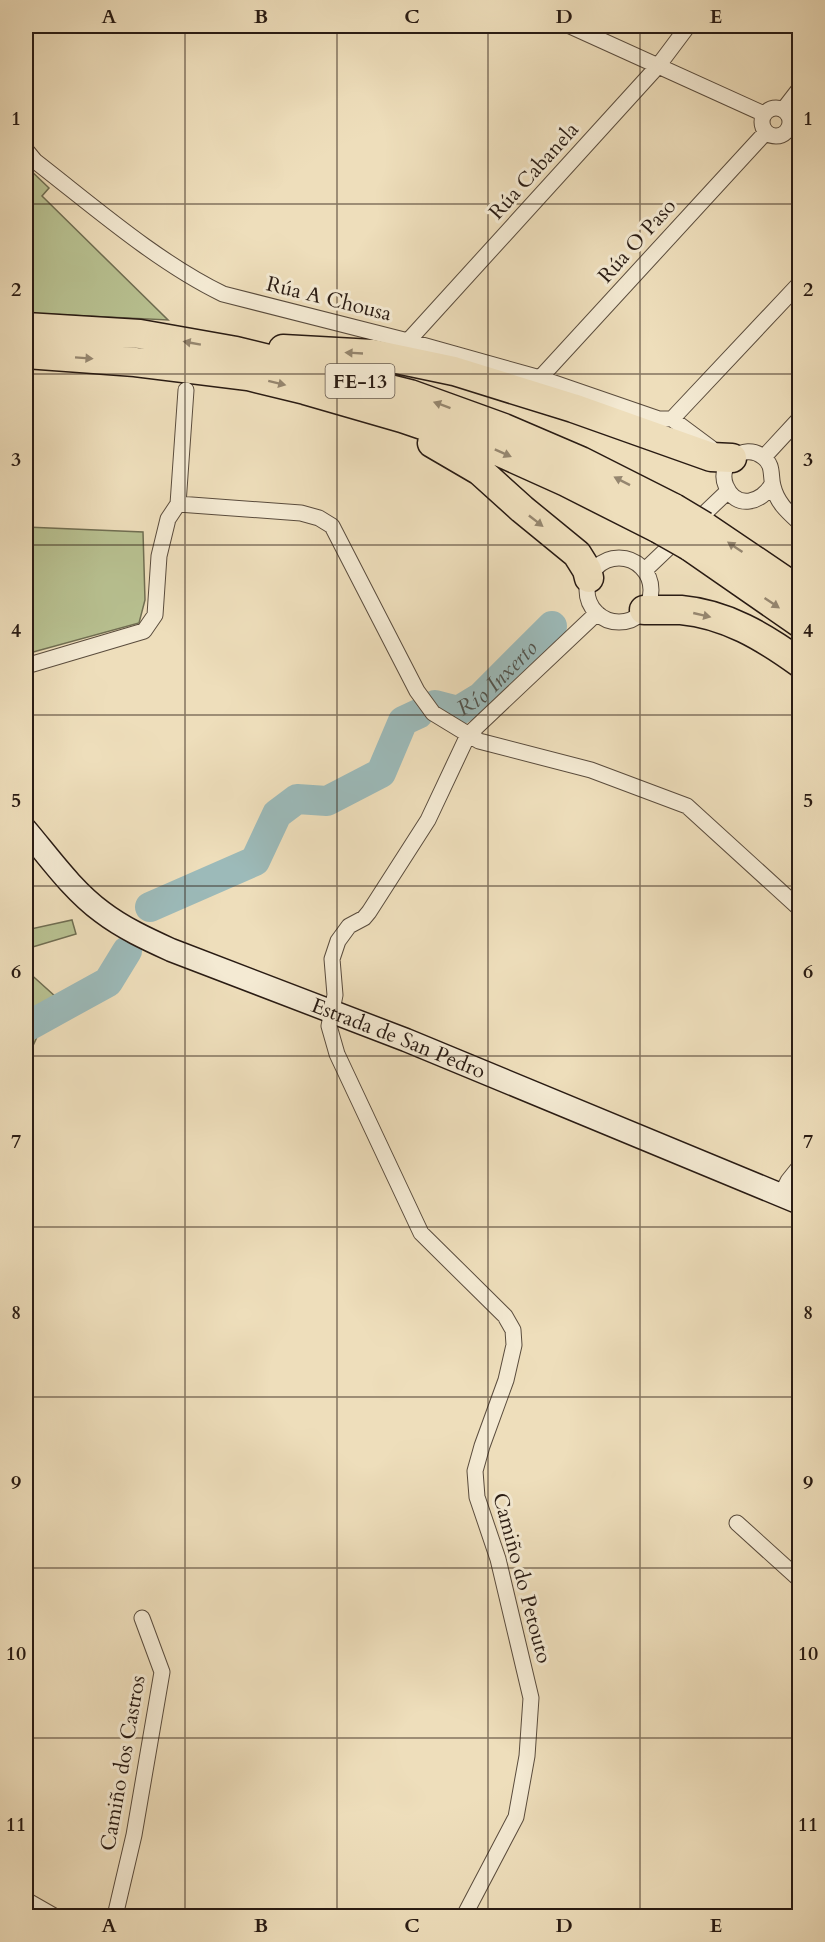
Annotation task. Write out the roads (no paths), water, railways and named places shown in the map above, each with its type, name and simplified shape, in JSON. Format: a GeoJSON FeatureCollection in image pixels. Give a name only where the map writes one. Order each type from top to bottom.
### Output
{"type":"FeatureCollection","features":[{"type":"Feature","properties":{"kind":"highway","name":"FE-13"},"geometry":{"type":"LineString","coordinates":[[26,327],[140,334],[236,351],[410,394],[504,428],[580,461],[696,536],[800,591]]}},
{"type":"Feature","properties":{"kind":"highway"},"geometry":{"type":"LineString","coordinates":[[236,351],[287,348],[373,354],[454,371],[573,408],[711,457],[728,457]]}},
{"type":"Feature","properties":{"kind":"highway","name":"FE-13"},"geometry":{"type":"LineString","coordinates":[[26,354],[135,362],[248,376],[305,390],[402,418],[493,449],[566,482],[666,518]]}},
{"type":"Feature","properties":{"kind":"highway"},"geometry":{"type":"LineString","coordinates":[[305,390],[359,419],[429,441],[466,461],[577,555],[587,570],[589,578]]}},
{"type":"Feature","properties":{"kind":"highway","name":"FE-13"},"geometry":{"type":"LineString","coordinates":[[696,536],[800,624]]}},
{"type":"Feature","properties":{"kind":"highway"},"geometry":{"type":"LineString","coordinates":[[644,610],[683,610],[730,621],[773,644],[800,663]]}},
{"type":"Feature","properties":{"kind":"street"},"geometry":{"type":"LineString","coordinates":[[570,26],[764,114]]}},
{"type":"Feature","properties":{"kind":"street","name":"Rúa Cabanela"},"geometry":{"type":"LineString","coordinates":[[408,341],[658,66],[688,26]]}},
{"type":"Feature","properties":{"kind":"street"},"geometry":{"type":"LineString","coordinates":[[783,110],[800,88]]}},
{"type":"Feature","properties":{"kind":"street"},"geometry":{"type":"LineString","coordinates":[[772,108],[783,110],[788,115],[793,135],[777,136],[766,132],[762,124],[764,114],[772,108]]}},
{"type":"Feature","properties":{"kind":"street","name":"Rúa O Paso"},"geometry":{"type":"LineString","coordinates":[[540,378],[766,132]]}},
{"type":"Feature","properties":{"kind":"street","name":"Rúa A Chousa"},"geometry":{"type":"LineString","coordinates":[[26,150],[35,161],[112,222],[197,281],[223,294],[408,341],[540,378],[665,419],[728,457]]}},
{"type":"Feature","properties":{"kind":"street"},"geometry":{"type":"LineString","coordinates":[[665,419],[800,283]]}},
{"type":"Feature","properties":{"kind":"street"},"geometry":{"type":"LineString","coordinates":[[26,666],[144,631],[154,615],[159,556],[168,519],[178,504],[186,390]]}},
{"type":"Feature","properties":{"kind":"street"},"geometry":{"type":"LineString","coordinates":[[764,457],[800,418]]}},
{"type":"Feature","properties":{"kind":"street"},"geometry":{"type":"LineString","coordinates":[[772,484],[767,493],[758,500],[747,502],[736,498],[728,491],[724,481],[728,457],[748,452],[764,457],[772,470],[772,484],[783,508],[800,523]]}},
{"type":"Feature","properties":{"kind":"street"},"geometry":{"type":"LineString","coordinates":[[645,570],[728,491]]}},
{"type":"Feature","properties":{"kind":"street"},"geometry":{"type":"LineString","coordinates":[[178,504],[301,513],[320,518],[332,526],[417,691],[433,713],[479,741],[591,770],[687,806],[800,909]]}},
{"type":"Feature","properties":{"kind":"street"},"geometry":{"type":"LineString","coordinates":[[622,558],[636,562],[645,570],[650,579],[651,597],[644,610],[634,619],[621,622],[608,620],[597,614],[590,603],[587,591],[589,578],[595,569],[608,559],[622,558]]}},
{"type":"Feature","properties":{"kind":"street"},"geometry":{"type":"LineString","coordinates":[[331,1011],[335,995],[332,959],[338,941],[349,926],[369,912],[428,820],[468,735],[597,614]]}},
{"type":"Feature","properties":{"kind":"street","name":"Estrada de San Pedro"},"geometry":{"type":"LineString","coordinates":[[26,830],[102,913],[143,937],[406,1040],[790,1199]]}},
{"type":"Feature","properties":{"kind":"street","name":"Camiño do Petouto"},"geometry":{"type":"LineString","coordinates":[[331,1011],[329,1026],[337,1054],[421,1233],[505,1316],[513,1330],[514,1345],[506,1380],[475,1471],[477,1497],[498,1558],[531,1698],[527,1756],[516,1817],[464,1917]]}},
{"type":"Feature","properties":{"kind":"street"},"geometry":{"type":"LineString","coordinates":[[790,1199],[788,1181],[800,1166]]}},
{"type":"Feature","properties":{"kind":"street"},"geometry":{"type":"LineString","coordinates":[[737,1523],[800,1580]]}},
{"type":"Feature","properties":{"kind":"street","name":"Camiño dos Castros"},"geometry":{"type":"LineString","coordinates":[[115,1917],[134,1834],[162,1672],[142,1618]]}},
{"type":"Feature","properties":{"kind":"street"},"geometry":{"type":"LineString","coordinates":[[26,1900],[54,1917]]}},
{"type":"Feature","properties":{"kind":"waterway","name":"Río Inxerto"},"geometry":{"type":"LineString","coordinates":[[435,705],[458,711],[481,697],[552,626]]}},
{"type":"Feature","properties":{"kind":"waterway","name":"Río Inxerto"},"geometry":{"type":"LineString","coordinates":[[150,907],[255,861],[277,814],[297,799],[327,801],[381,773],[403,721],[418,714]]}},
{"type":"Feature","properties":{"kind":"waterway","name":"Río Inxerto"},"geometry":{"type":"LineString","coordinates":[[26,1026],[108,982],[127,951]]}}]}
